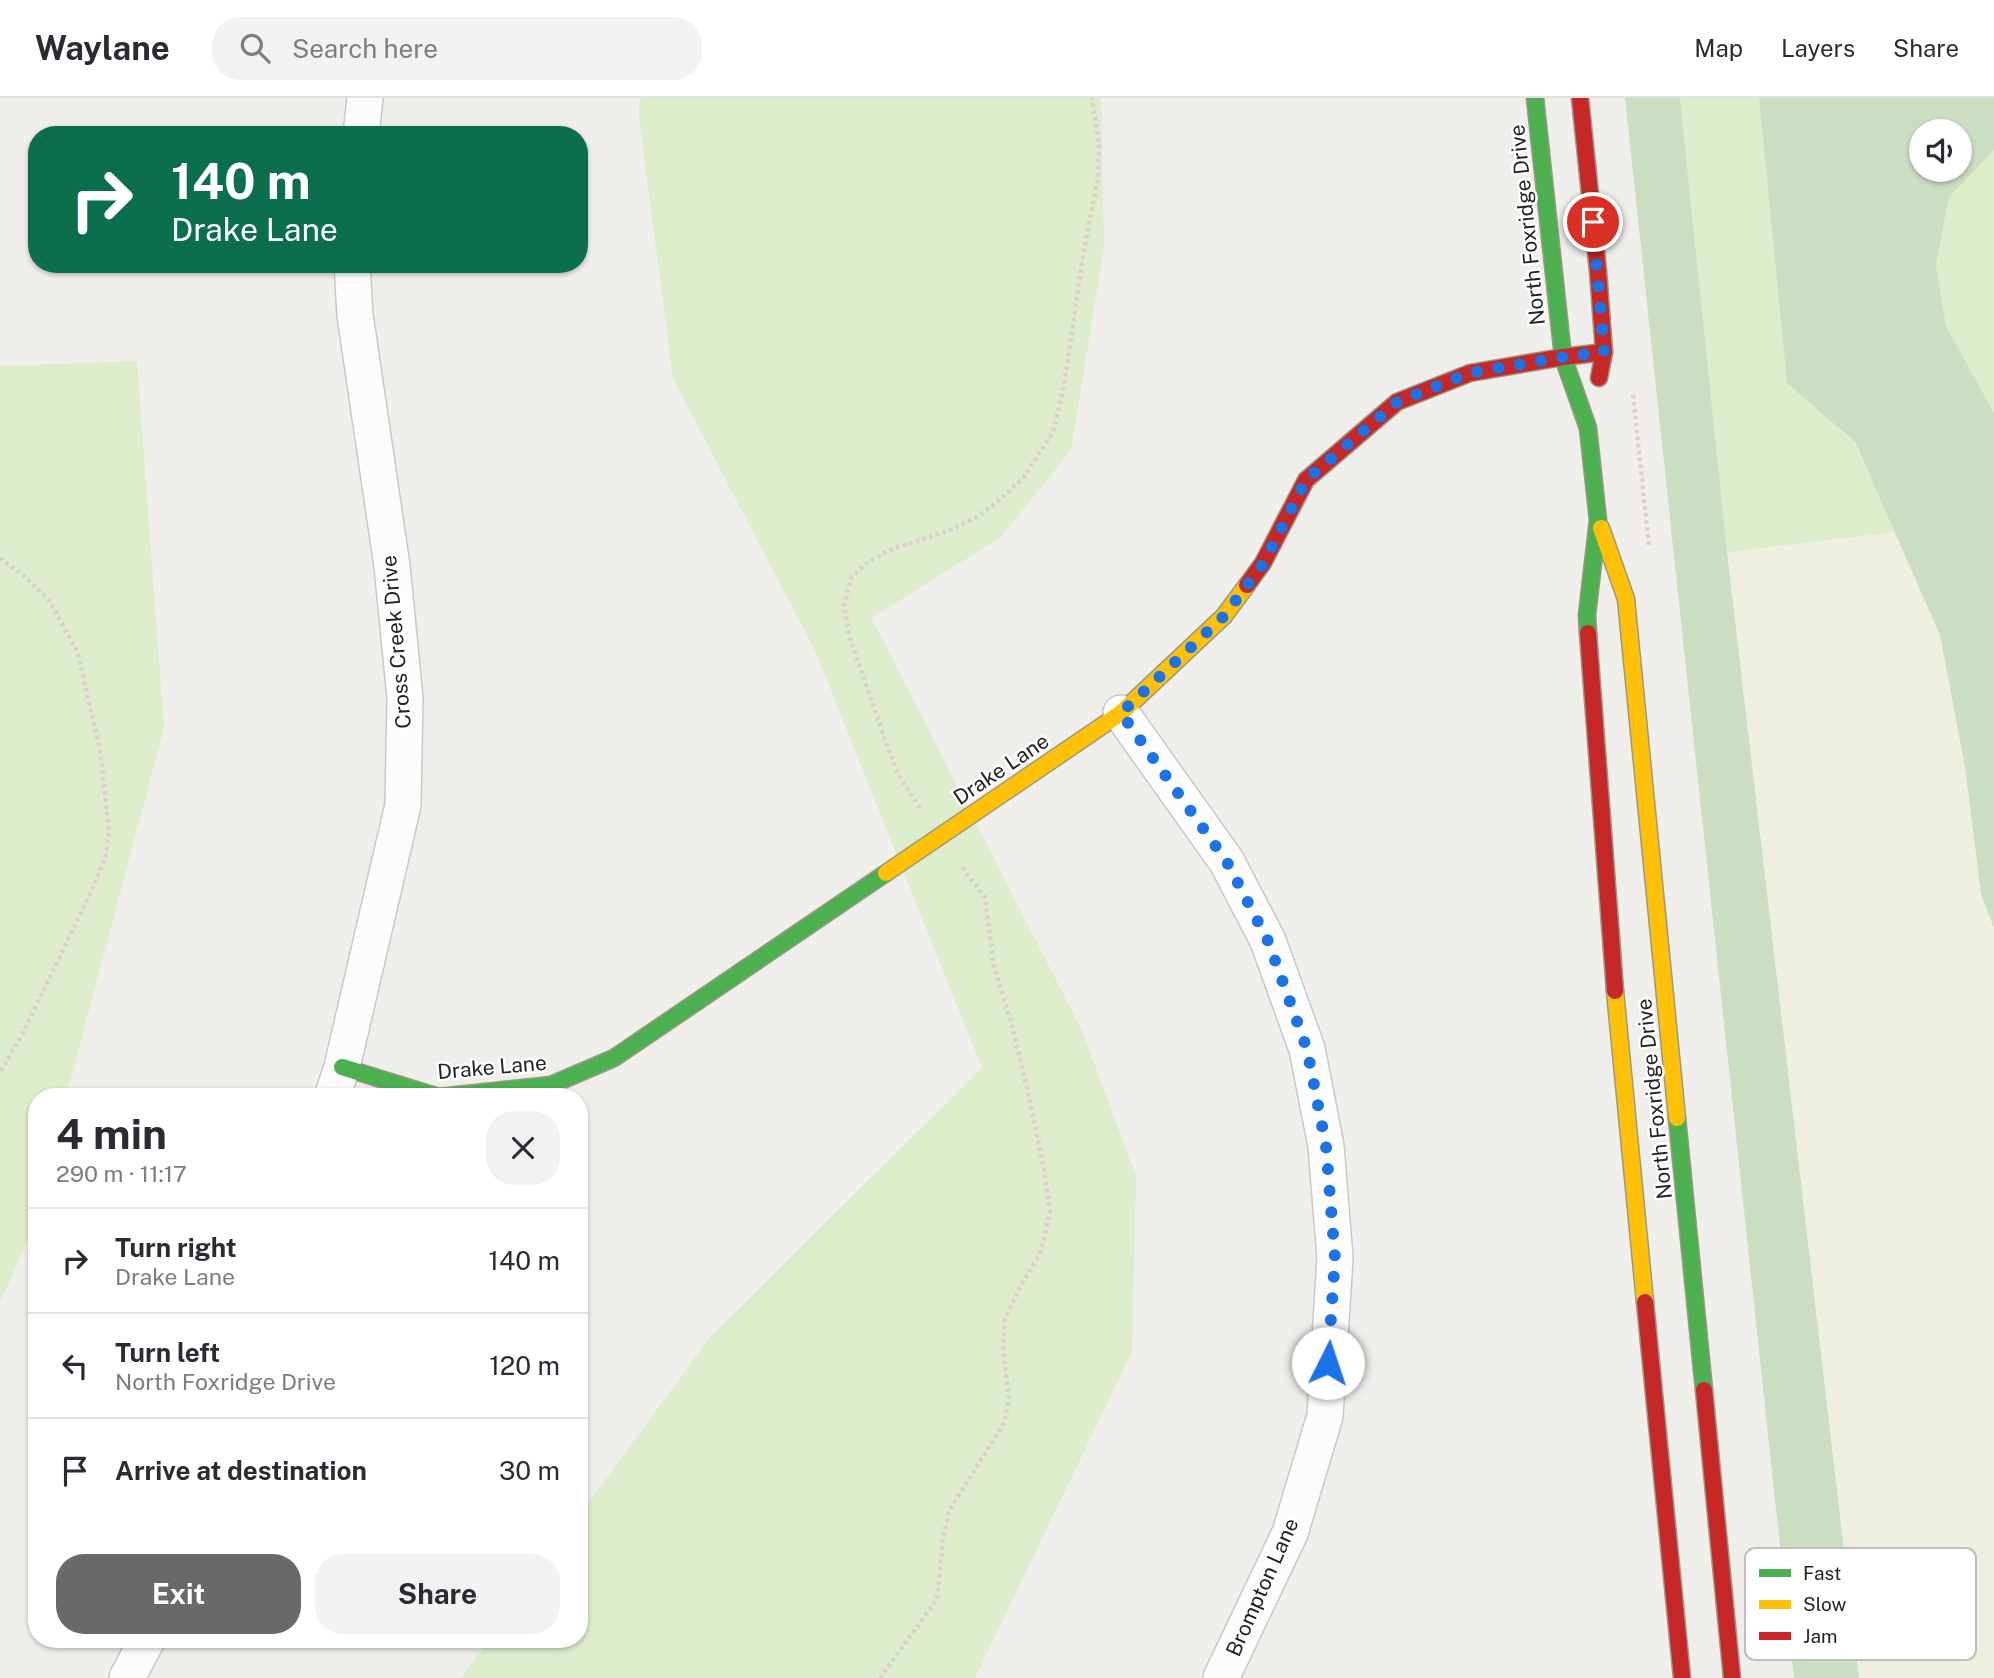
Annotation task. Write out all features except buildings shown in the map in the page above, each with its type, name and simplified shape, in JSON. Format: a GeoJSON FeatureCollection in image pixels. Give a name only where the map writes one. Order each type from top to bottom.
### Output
{"type":"FeatureCollection","features":[{"type":"Feature","properties":{"kind":"street"},"geometry":{"type":"LineString","coordinates":[[362,126],[365,98]]}},
{"type":"Feature","properties":{"kind":"street","name":"North Foxridge Drive"},"geometry":{"type":"LineString","coordinates":[[1535,98],[1563,357],[1588,428],[1598,520],[1587,615],[1620,1056],[1682,1678]]}},
{"type":"Feature","properties":{"kind":"street","name":"North Foxridge Drive"},"geometry":{"type":"LineString","coordinates":[[1580,98],[1604,352],[1588,428]]}},
{"type":"Feature","properties":{"kind":"street","name":"Cross Creek Drive"},"geometry":{"type":"LineString","coordinates":[[337,1082],[403,805],[405,698],[392,566],[355,315],[353,273]]}},
{"type":"Feature","properties":{"kind":"street","name":"Drake Lane"},"geometry":{"type":"LineString","coordinates":[[523,1088],[551,1085],[614,1058],[1121,713],[1224,616],[1263,564],[1306,480],[1397,402],[1470,373],[1604,352]]}},
{"type":"Feature","properties":{"kind":"street","name":"North Foxridge Drive"},"geometry":{"type":"LineString","coordinates":[[1598,520],[1626,599],[1732,1678]]}},
{"type":"Feature","properties":{"kind":"street","name":"Brompton Lane"},"geometry":{"type":"LineString","coordinates":[[1121,713],[1227,862],[1268,941],[1307,1049],[1326,1146],[1335,1258],[1325,1416],[1290,1533],[1221,1678]]}},
{"type":"Feature","properties":{"kind":"street","name":"Drake Lane"},"geometry":{"type":"LineString","coordinates":[[337,1082],[378,1088]]}},
{"type":"Feature","properties":{"kind":"street"},"geometry":{"type":"LineString","coordinates":[[127,1678],[143,1648]]}},
{"type":"Feature","properties":{"kind":"path"},"geometry":{"type":"LineString","coordinates":[[880,1678],[937,1599],[943,1539],[949,1511],[1004,1423],[1009,1400],[1003,1346],[1005,1319],[1041,1251],[1050,1213],[1027,1088],[1011,1021],[994,967],[985,898],[898,774],[849,636],[844,605],[851,578],[868,562],[892,549],[948,531],[977,517],[999,501],[1024,477],[1053,432],[1064,386],[1083,255],[1098,178],[1098,147],[1092,98]]}},
{"type":"Feature","properties":{"kind":"path"},"geometry":{"type":"LineString","coordinates":[[0,558],[49,600],[77,651],[100,749],[109,832],[106,859],[0,1073]]}},
{"type":"Feature","properties":{"kind":"green space"},"geometry":{"type":"Polygon","coordinates":[[[641,98],[1101,98],[1104,247],[1071,450],[1001,537],[872,618],[1082,1031],[1136,1176],[1132,1352],[975,1678],[461,1678],[483,1648],[588,1648],[588,1504],[710,1337],[982,1068],[817,655],[673,379],[638,110],[641,98]]]}},
{"type":"Feature","properties":{"kind":"green space"},"geometry":{"type":"Polygon","coordinates":[[[1625,98],[1680,98],[1727,552],[1844,1548],[1780,1548],[1625,98]]]}},
{"type":"Feature","properties":{"kind":"green space"},"geometry":{"type":"Polygon","coordinates":[[[1680,98],[1759,98],[1787,382],[1854,442],[1895,532],[1727,552],[1680,98]]]}},
{"type":"Feature","properties":{"kind":"green space"},"geometry":{"type":"Polygon","coordinates":[[[1759,98],[1994,98],[1994,150],[1972,173],[1972,119],[1909,119],[1909,182],[1963,182],[1949,197],[1936,265],[1946,326],[1994,413],[1994,928],[1981,894],[1965,767],[1940,635],[1855,442],[1787,383],[1759,98]]]}},
{"type":"Feature","properties":{"kind":"green space"},"geometry":{"type":"Polygon","coordinates":[[[1994,150],[1994,413],[1946,326],[1936,265],[1949,197],[1963,182],[1972,182],[1972,173],[1994,150]]]}},
{"type":"Feature","properties":{"kind":"green space"},"geometry":{"type":"Polygon","coordinates":[[[137,361],[164,728],[68,1088],[28,1088],[28,1239],[0,1303],[0,366],[137,361]]]}},
{"type":"Feature","properties":{"kind":"green space"},"geometry":{"type":"Polygon","coordinates":[[[1895,532],[1940,635],[1965,767],[1981,894],[1994,928],[1994,1678],[1859,1678],[1857,1660],[1976,1660],[1976,1548],[1844,1548],[1727,552],[1895,532]]]}},
{"type":"Feature","properties":{"kind":"green space"},"geometry":{"type":"Polygon","coordinates":[[[1792,1660],[1857,1660],[1859,1678],[1794,1678],[1792,1660]]]}},
{"type":"Feature","properties":{"kind":"traffic: fast"},"geometry":{"type":"LineString","coordinates":[[1535,98],[1563,357],[1588,428],[1598,520],[1587,615],[1588,633]]}},
{"type":"Feature","properties":{"kind":"traffic: fast"},"geometry":{"type":"LineString","coordinates":[[523,1088],[551,1085],[614,1058],[886,873]]}},
{"type":"Feature","properties":{"kind":"traffic: fast"},"geometry":{"type":"LineString","coordinates":[[342,1067],[410,1088]]}},
{"type":"Feature","properties":{"kind":"traffic: fast"},"geometry":{"type":"LineString","coordinates":[[1677,1118],[1704,1390]]}},
{"type":"Feature","properties":{"kind":"traffic: slow"},"geometry":{"type":"LineString","coordinates":[[1601,528],[1626,599],[1677,1118]]}},
{"type":"Feature","properties":{"kind":"traffic: slow"},"geometry":{"type":"LineString","coordinates":[[886,873],[1121,713],[1224,616],[1247,585]]}},
{"type":"Feature","properties":{"kind":"traffic: slow"},"geometry":{"type":"LineString","coordinates":[[1615,991],[1645,1302]]}},
{"type":"Feature","properties":{"kind":"traffic: jam"},"geometry":{"type":"LineString","coordinates":[[1580,98],[1604,352],[1599,378]]}},
{"type":"Feature","properties":{"kind":"traffic: jam"},"geometry":{"type":"LineString","coordinates":[[1247,585],[1263,563],[1306,480],[1397,402],[1470,373],[1604,352]]}},
{"type":"Feature","properties":{"kind":"traffic: jam"},"geometry":{"type":"LineString","coordinates":[[1588,633],[1615,991]]}},
{"type":"Feature","properties":{"kind":"traffic: jam"},"geometry":{"type":"LineString","coordinates":[[1645,1302],[1682,1678]]}},
{"type":"Feature","properties":{"kind":"traffic: jam"},"geometry":{"type":"LineString","coordinates":[[1704,1390],[1732,1678]]}},
{"type":"Feature","properties":{"kind":"route"},"geometry":{"type":"LineString","coordinates":[[1328,1363],[1335,1258],[1326,1146],[1307,1049],[1268,941],[1227,862],[1121,713],[1224,616],[1263,564],[1306,480],[1397,402],[1470,373],[1604,352],[1593,222]]}}]}
